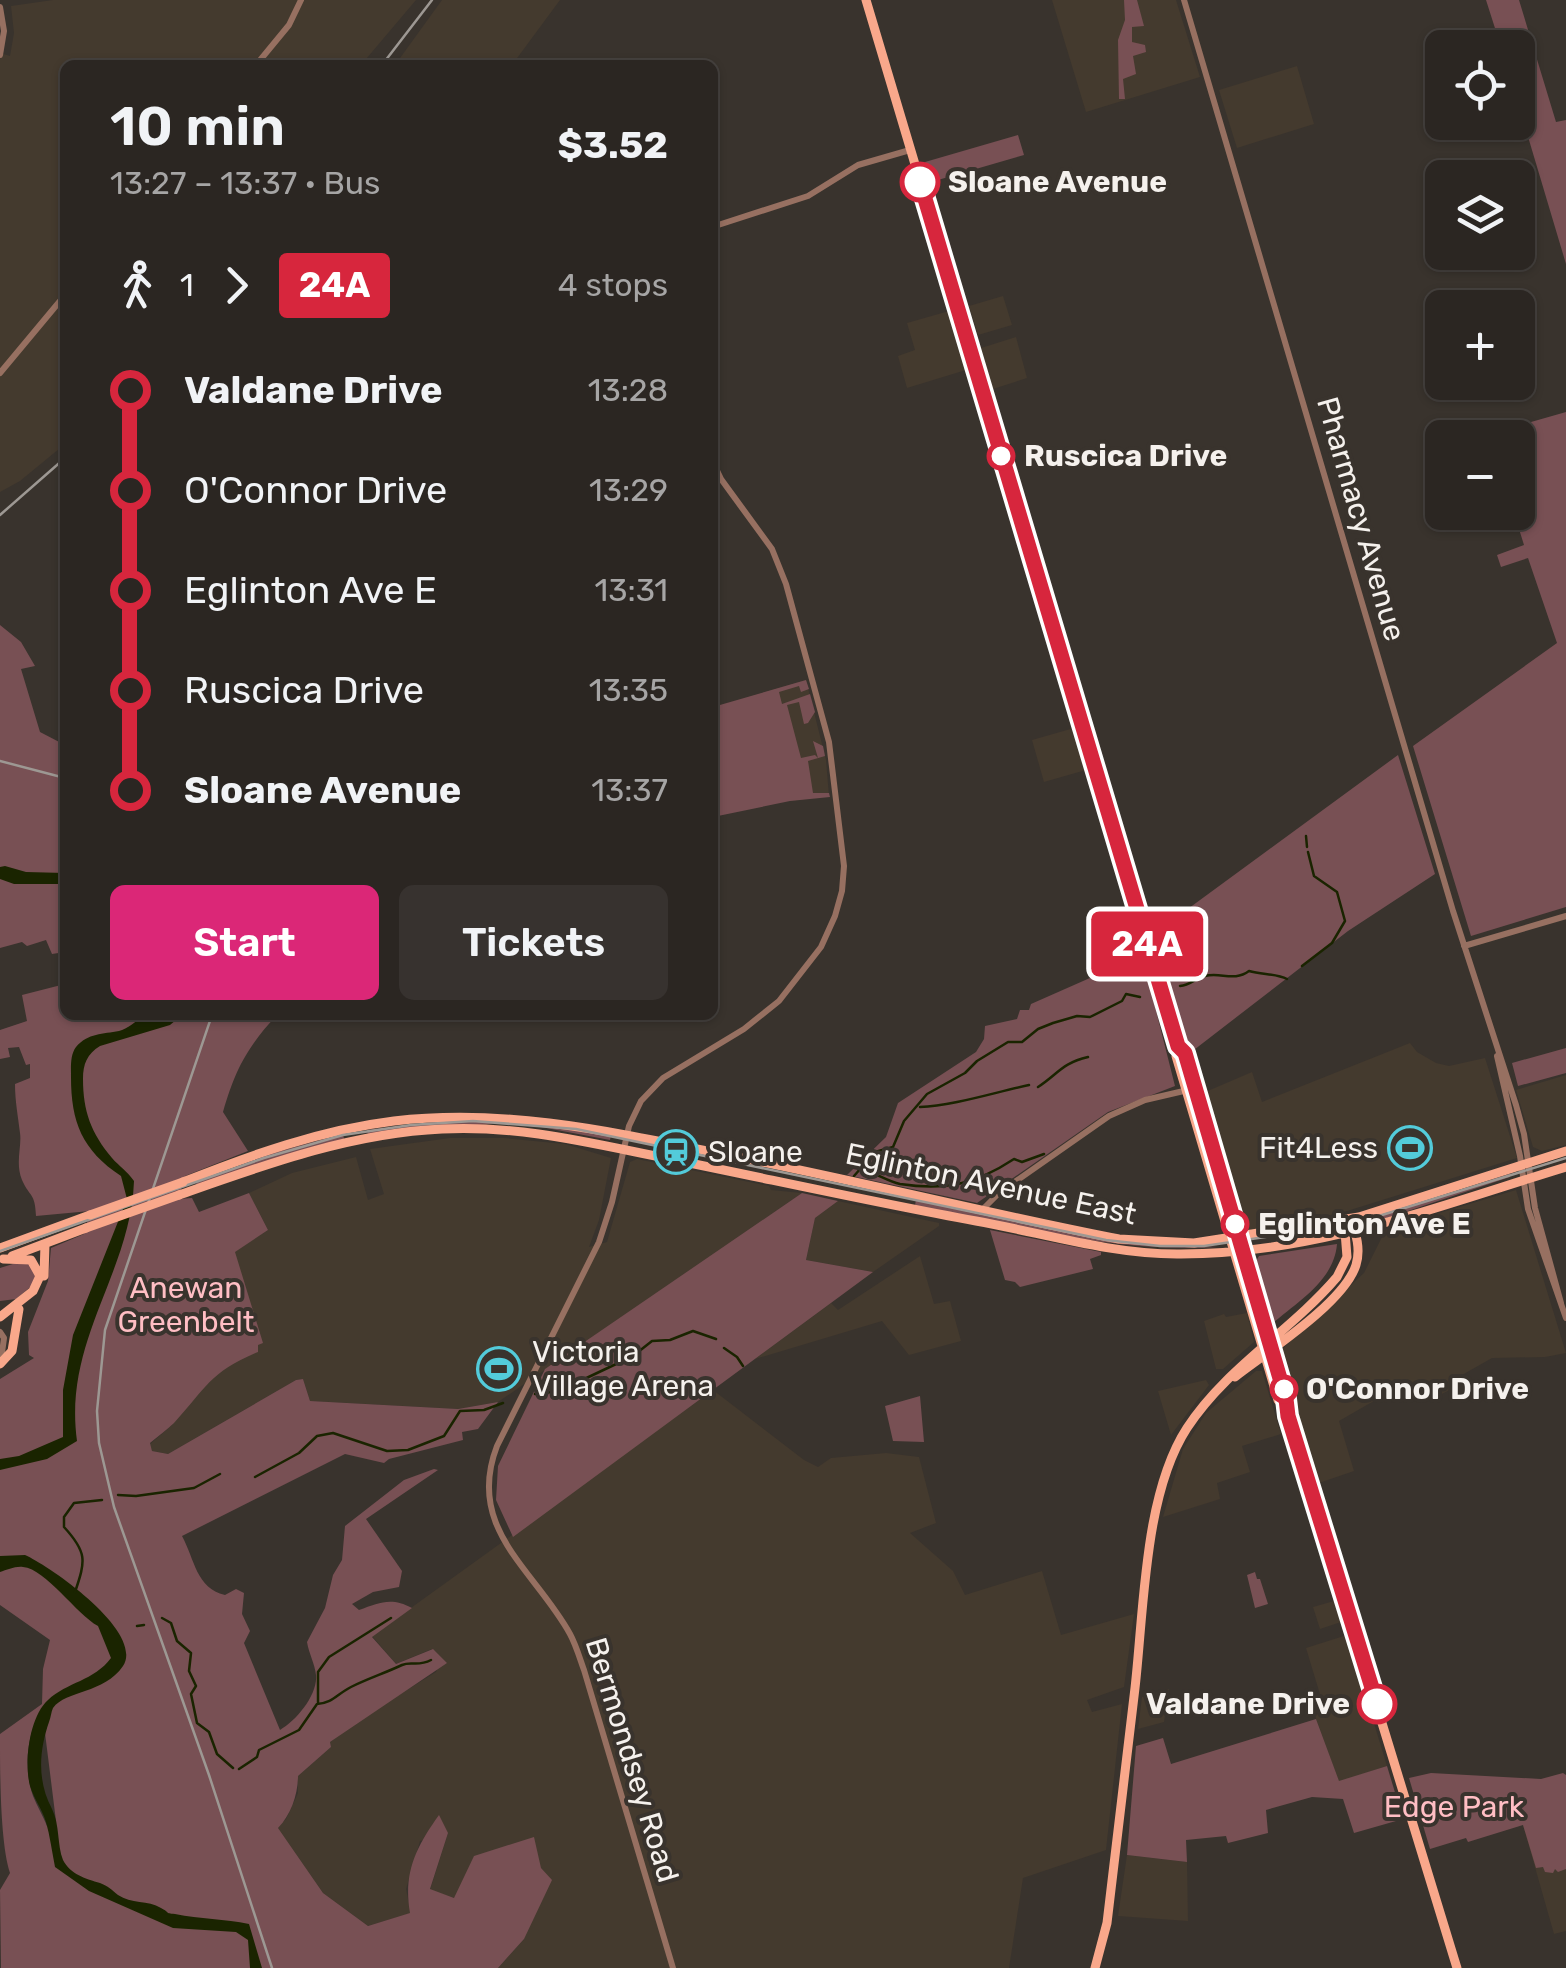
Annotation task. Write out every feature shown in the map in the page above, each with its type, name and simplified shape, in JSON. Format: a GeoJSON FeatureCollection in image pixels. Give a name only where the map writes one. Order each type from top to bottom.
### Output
{"type":"FeatureCollection","features":[{"type":"Feature","properties":{"kind":"main road"},"geometry":{"type":"LineString","coordinates":[[866,0],[1178,1046],[1185,1053],[1190,1090],[1273,1368],[1278,1400],[1285,1408],[1457,1968]]}},
{"type":"Feature","properties":{"kind":"main road","name":"Eglinton Avenue East"},"geometry":{"type":"LineString","coordinates":[[0,1248],[300,1140],[394,1121],[460,1116],[520,1117],[627,1134],[1119,1239],[1165,1243],[1234,1237],[1347,1219],[1566,1151]]}},
{"type":"Feature","properties":{"kind":"main road","name":"Eglinton Avenue East"},"geometry":{"type":"LineString","coordinates":[[2,1260],[179,1195],[319,1150],[418,1130],[517,1129],[1132,1252],[1180,1254],[1238,1251],[1351,1234],[1566,1167]]}},
{"type":"Feature","properties":{"kind":"main road"},"geometry":{"type":"LineString","coordinates":[[1095,1968],[1107,1923],[1160,1486],[1187,1427],[1220,1386],[1284,1334],[1340,1273],[1351,1234],[1347,1219]]}},
{"type":"Feature","properties":{"kind":"main road"},"geometry":{"type":"LineString","coordinates":[[0,1238],[34,1235]]}},
{"type":"Feature","properties":{"kind":"main road"},"geometry":{"type":"LineString","coordinates":[[0,1318],[41,1288],[45,1244]]}},
{"type":"Feature","properties":{"kind":"main road"},"geometry":{"type":"LineString","coordinates":[[1238,1251],[1264,1325],[1267,1348]]}},
{"type":"Feature","properties":{"kind":"main road"},"geometry":{"type":"LineString","coordinates":[[0,1362],[12,1351],[20,1306],[36,1286],[39,1272],[25,1258],[2,1260]]}},
{"type":"Feature","properties":{"kind":"main road"},"geometry":{"type":"LineString","coordinates":[[0,1305],[20,1306]]}},
{"type":"Feature","properties":{"kind":"main road"},"geometry":{"type":"LineString","coordinates":[[1264,1325],[1284,1334]]}},
{"type":"Feature","properties":{"kind":"main road"},"geometry":{"type":"LineString","coordinates":[[1273,1368],[1284,1334]]}},
{"type":"Feature","properties":{"kind":"main road"},"geometry":{"type":"LineString","coordinates":[[1220,1386],[1245,1370],[1267,1348]]}},
{"type":"Feature","properties":{"kind":"main road"},"geometry":{"type":"LineString","coordinates":[[1245,1370],[1273,1368]]}},
{"type":"Feature","properties":{"kind":"street"},"geometry":{"type":"LineString","coordinates":[[260,60],[290,25],[300,0]]}},
{"type":"Feature","properties":{"kind":"street","name":"Pharmacy Avenue"},"geometry":{"type":"LineString","coordinates":[[1184,0],[1496,1050],[1501,1086],[1525,1164],[1538,1240],[1566,1318]]}},
{"type":"Feature","properties":{"kind":"street"},"geometry":{"type":"LineString","coordinates":[[0,7],[4,31],[0,55]]}},
{"type":"Feature","properties":{"kind":"street"},"geometry":{"type":"LineString","coordinates":[[718,225],[808,196],[858,165],[910,150]]}},
{"type":"Feature","properties":{"kind":"street"},"geometry":{"type":"LineString","coordinates":[[0,373],[60,301]]}},
{"type":"Feature","properties":{"kind":"street"},"geometry":{"type":"LineString","coordinates":[[627,1134],[641,1102],[660,1082],[744,1029],[784,996],[821,946],[836,916],[842,891],[844,866],[829,742],[786,584],[772,549],[718,473]]}},
{"type":"Feature","properties":{"kind":"street"},"geometry":{"type":"LineString","coordinates":[[1464,946],[1566,916]]}},
{"type":"Feature","properties":{"kind":"street"},"geometry":{"type":"LineString","coordinates":[[983,1209],[1002,1191],[1123,1108],[1190,1090]]}},
{"type":"Feature","properties":{"kind":"street","name":"Bermondsey Road"},"geometry":{"type":"LineString","coordinates":[[627,1134],[599,1242],[499,1443],[488,1492],[502,1538],[570,1633],[674,1968]]}},
{"type":"Feature","properties":{"kind":"street"},"geometry":{"type":"LineString","coordinates":[[1002,1191],[997,1204],[1006,1214]]}},
{"type":"Feature","properties":{"kind":"street"},"geometry":{"type":"LineString","coordinates":[[0,1332],[4,1354],[0,1362]]}},
{"type":"Feature","properties":{"kind":"shaded area"},"geometry":{"type":"Polygon","coordinates":[[[53,0],[416,0],[365,60],[60,60],[60,448],[0,492],[0,53],[10,56],[14,33],[11,6],[53,0]]]}},
{"type":"Feature","properties":{"kind":"shaded area"},"geometry":{"type":"Polygon","coordinates":[[[442,0],[560,0],[516,60],[399,60],[442,0]]]}},
{"type":"Feature","properties":{"kind":"shaded area"},"geometry":{"type":"Polygon","coordinates":[[[1052,0],[1176,0],[1200,77],[1086,112],[1052,0]]]}},
{"type":"Feature","properties":{"kind":"shaded area"},"geometry":{"type":"Polygon","coordinates":[[[1297,66],[1314,124],[1237,148],[1219,90],[1297,66]]]}},
{"type":"Feature","properties":{"kind":"shaded area"},"geometry":{"type":"Polygon","coordinates":[[[1003,296],[1012,325],[978,335],[969,306],[1003,296]]]}},
{"type":"Feature","properties":{"kind":"shaded area"},"geometry":{"type":"Polygon","coordinates":[[[949,311],[966,370],[907,388],[898,356],[915,350],[907,323],[949,311]]]}},
{"type":"Feature","properties":{"kind":"shaded area"},"geometry":{"type":"Polygon","coordinates":[[[1016,337],[1027,378],[993,389],[981,348],[1016,337]]]}},
{"type":"Feature","properties":{"kind":"shaded area"},"geometry":{"type":"Polygon","coordinates":[[[806,680],[826,760],[829,796],[790,801],[718,706],[806,680]]]}},
{"type":"Feature","properties":{"kind":"shaded area"},"geometry":{"type":"Polygon","coordinates":[[[1074,728],[1086,770],[1044,782],[1032,740],[1074,728]]]}},
{"type":"Feature","properties":{"kind":"shaded area"},"geometry":{"type":"Polygon","coordinates":[[[0,867],[60,873],[60,884],[14,884],[0,879],[0,867]]]}},
{"type":"Feature","properties":{"kind":"shaded area"},"geometry":{"type":"Polygon","coordinates":[[[137,1020],[176,1020],[100,1046],[89,1056],[84,1069],[85,1101],[94,1130],[112,1158],[134,1181],[122,1246],[80,1371],[75,1405],[77,1441],[47,1459],[0,1470],[0,1459],[19,1456],[63,1437],[63,1390],[73,1335],[127,1199],[121,1176],[97,1156],[81,1134],[73,1108],[71,1065],[76,1047],[86,1039],[122,1030],[137,1020]]]}},
{"type":"Feature","properties":{"kind":"shaded area"},"geometry":{"type":"Polygon","coordinates":[[[1410,1043],[1417,1052],[1449,1066],[1485,1058],[1517,1158],[1331,1216],[1245,1231],[1203,1093],[1252,1072],[1262,1102],[1410,1043]]]}},
{"type":"Feature","properties":{"kind":"shaded area"},"geometry":{"type":"Polygon","coordinates":[[[1566,1075],[1566,1145],[1542,1151],[1533,1147],[1516,1090],[1566,1075]]]}},
{"type":"Feature","properties":{"kind":"shaded area"},"geometry":{"type":"Polygon","coordinates":[[[450,1138],[565,1144],[611,1158],[599,1220],[589,1247],[607,1242],[630,1162],[637,1159],[769,1186],[771,1190],[802,1193],[498,1402],[458,1409],[310,1401],[303,1379],[168,1454],[152,1451],[150,1444],[172,1425],[235,1251],[268,1230],[249,1193],[292,1173],[356,1157],[368,1200],[384,1194],[370,1149],[450,1138]]]}},
{"type":"Feature","properties":{"kind":"shaded area"},"geometry":{"type":"Polygon","coordinates":[[[1516,1190],[1566,1353],[1492,1358],[1455,1379],[1457,1386],[1436,1397],[1424,1380],[1382,1402],[1379,1398],[1339,1421],[1354,1471],[1319,1483],[1279,1352],[1364,1273],[1386,1229],[1516,1190]]]}},
{"type":"Feature","properties":{"kind":"shaded area"},"geometry":{"type":"Polygon","coordinates":[[[838,1201],[939,1226],[873,1272],[806,1260],[815,1218],[838,1201]]]}},
{"type":"Feature","properties":{"kind":"shaded area"},"geometry":{"type":"Polygon","coordinates":[[[920,1256],[934,1304],[950,1301],[961,1341],[909,1355],[882,1321],[755,1359],[831,1303],[838,1310],[920,1256]]]}},
{"type":"Feature","properties":{"kind":"shaded area"},"geometry":{"type":"Polygon","coordinates":[[[1247,1313],[1254,1342],[1223,1369],[1216,1369],[1204,1321],[1224,1314],[1226,1317],[1247,1313]]]}},
{"type":"Feature","properties":{"kind":"shaded area"},"geometry":{"type":"Polygon","coordinates":[[[1256,1371],[1262,1371],[1281,1434],[1242,1446],[1250,1472],[1217,1483],[1220,1499],[1163,1517],[1183,1449],[1206,1413],[1256,1371]]]}},
{"type":"Feature","properties":{"kind":"shaded area"},"geometry":{"type":"Polygon","coordinates":[[[1206,1380],[1209,1385],[1171,1435],[1158,1391],[1206,1380]]]}},
{"type":"Feature","properties":{"kind":"shaded area"},"geometry":{"type":"Polygon","coordinates":[[[713,1390],[818,1467],[831,1458],[886,1453],[919,1457],[936,1523],[910,1533],[953,1571],[965,1595],[1042,1571],[1061,1635],[1134,1614],[1124,1687],[1087,1700],[1092,1712],[1122,1704],[1106,1850],[1023,1878],[1009,1968],[498,1968],[524,1939],[454,1898],[430,1890],[448,1833],[420,1841],[406,1889],[411,1913],[368,1926],[323,1893],[277,1827],[286,1819],[298,1793],[298,1776],[331,1747],[330,1742],[436,1672],[441,1659],[432,1649],[396,1664],[372,1636],[713,1390]]]}},
{"type":"Feature","properties":{"kind":"shaded area"},"geometry":{"type":"Polygon","coordinates":[[[25,1555],[92,1602],[120,1636],[126,1652],[123,1666],[115,1675],[59,1702],[52,1711],[41,1766],[63,1860],[74,1872],[128,1900],[170,1913],[249,1924],[262,1968],[250,1968],[248,1940],[236,1932],[173,1928],[89,1891],[55,1867],[46,1822],[28,1776],[32,1729],[48,1700],[97,1672],[111,1658],[98,1626],[41,1575],[23,1567],[0,1572],[0,1556],[25,1555]]]}},
{"type":"Feature","properties":{"kind":"shaded area"},"geometry":{"type":"Polygon","coordinates":[[[1334,1601],[1341,1622],[1320,1629],[1313,1607],[1334,1601]]]}},
{"type":"Feature","properties":{"kind":"shaded area"},"geometry":{"type":"Polygon","coordinates":[[[1347,1635],[1387,1766],[1339,1782],[1316,1719],[1313,1704],[1322,1701],[1306,1648],[1347,1635]]]}},
{"type":"Feature","properties":{"kind":"shaded area"},"geometry":{"type":"Polygon","coordinates":[[[1169,1689],[1164,1722],[1138,1729],[1142,1697],[1169,1689]]]}},
{"type":"Feature","properties":{"kind":"shaded area"},"geometry":{"type":"Polygon","coordinates":[[[1566,1814],[1566,1931],[1554,1934],[1523,1825],[1566,1814]]]}},
{"type":"Feature","properties":{"kind":"shaded area"},"geometry":{"type":"Polygon","coordinates":[[[1127,1855],[1187,1862],[1188,1921],[1118,1916],[1127,1855]]]}},
{"type":"Feature","properties":{"kind":"green space"},"geometry":{"type":"Polygon","coordinates":[[[1124,0],[1137,0],[1144,26],[1132,27],[1132,42],[1145,45],[1146,52],[1133,56],[1136,74],[1123,79],[1125,99],[1119,99],[1118,40],[1125,20],[1124,0]]]}},
{"type":"Feature","properties":{"kind":"green space"},"geometry":{"type":"Polygon","coordinates":[[[1486,0],[1519,0],[1528,30],[1496,30],[1486,0]]]}},
{"type":"Feature","properties":{"kind":"green space"},"geometry":{"type":"Polygon","coordinates":[[[1535,53],[1556,122],[1566,120],[1566,264],[1535,160],[1529,140],[1535,140],[1535,53]]]}},
{"type":"Feature","properties":{"kind":"green space"},"geometry":{"type":"Polygon","coordinates":[[[1018,135],[1024,155],[931,182],[925,162],[1018,135]]]}},
{"type":"Feature","properties":{"kind":"green space"},"geometry":{"type":"Polygon","coordinates":[[[1566,412],[1566,907],[1471,936],[1413,746],[1557,643],[1528,558],[1501,567],[1497,555],[1524,545],[1519,530],[1535,530],[1535,421],[1566,412]]]}},
{"type":"Feature","properties":{"kind":"green space"},"geometry":{"type":"Polygon","coordinates":[[[0,625],[21,642],[35,666],[21,669],[40,732],[60,742],[60,953],[52,954],[46,940],[0,948],[0,625]]]}},
{"type":"Feature","properties":{"kind":"green space"},"geometry":{"type":"Polygon","coordinates":[[[806,680],[809,689],[801,692],[799,686],[779,692],[782,704],[810,694],[815,712],[808,723],[804,724],[799,702],[787,705],[801,758],[818,758],[813,741],[823,746],[825,756],[808,761],[813,793],[829,793],[830,797],[718,816],[718,706],[806,680]]]}},
{"type":"Feature","properties":{"kind":"green space"},"geometry":{"type":"Polygon","coordinates":[[[1398,755],[1435,874],[1348,931],[1190,1053],[1155,933],[1398,755]]]}},
{"type":"Feature","properties":{"kind":"green space"},"geometry":{"type":"Polygon","coordinates":[[[1142,955],[1175,1086],[1108,1112],[977,1203],[847,1175],[886,1137],[898,1103],[976,1052],[984,1039],[985,1026],[1017,1019],[1020,1010],[1029,1010],[1031,1004],[1142,955]]]}},
{"type":"Feature","properties":{"kind":"green space","name":"Anewan Greenbelt"},"geometry":{"type":"Polygon","coordinates":[[[60,985],[60,1020],[273,1020],[243,1060],[223,1112],[248,1151],[185,1176],[178,1199],[192,1198],[199,1212],[249,1193],[268,1230],[235,1252],[263,1343],[258,1345],[258,1352],[229,1366],[210,1381],[174,1423],[150,1443],[152,1451],[168,1454],[303,1379],[310,1401],[458,1409],[498,1402],[478,1429],[462,1432],[463,1440],[384,1463],[345,1454],[182,1536],[208,1586],[225,1595],[236,1589],[244,1593],[242,1614],[250,1631],[244,1643],[280,1730],[299,1714],[316,1683],[307,1642],[325,1608],[333,1575],[342,1560],[345,1526],[404,1480],[438,1470],[366,1519],[402,1571],[399,1587],[373,1592],[352,1604],[359,1610],[386,1602],[412,1608],[372,1637],[396,1664],[433,1649],[447,1663],[330,1742],[331,1747],[298,1776],[293,1804],[278,1828],[323,1893],[368,1926],[410,1913],[408,1885],[413,1861],[439,1815],[448,1833],[430,1889],[454,1898],[474,1856],[534,1837],[541,1868],[552,1880],[524,1939],[498,1968],[1,1968],[0,1890],[10,1873],[2,1825],[0,1734],[42,1704],[43,1669],[50,1640],[0,1605],[0,1379],[34,1358],[29,1355],[28,1332],[48,1281],[51,1248],[84,1234],[90,1211],[36,1216],[33,1199],[20,1174],[15,1084],[30,1078],[30,1064],[26,1065],[19,1047],[8,1048],[10,1057],[0,1059],[0,1030],[27,1021],[22,995],[60,985]],[[42,1709],[30,1740],[27,1762],[33,1796],[47,1826],[56,1821],[42,1709]]]}},
{"type":"Feature","properties":{"kind":"green space"},"geometry":{"type":"Polygon","coordinates":[[[1566,1048],[1566,1073],[1518,1086],[1512,1063],[1566,1048]]]}},
{"type":"Feature","properties":{"kind":"green space"},"geometry":{"type":"Polygon","coordinates":[[[452,1120],[530,1123],[611,1135],[610,1140],[499,1123],[368,1135],[367,1130],[452,1120]]]}},
{"type":"Feature","properties":{"kind":"green space"},"geometry":{"type":"Polygon","coordinates":[[[343,1134],[344,1139],[196,1183],[269,1154],[343,1134]]]}},
{"type":"Feature","properties":{"kind":"green space"},"geometry":{"type":"Polygon","coordinates":[[[1509,1174],[1510,1177],[1363,1226],[1362,1222],[1509,1174]]]}},
{"type":"Feature","properties":{"kind":"green space"},"geometry":{"type":"Polygon","coordinates":[[[802,1193],[838,1201],[815,1218],[806,1260],[873,1272],[513,1537],[496,1500],[498,1466],[545,1369],[802,1193]]]}},
{"type":"Feature","properties":{"kind":"green space"},"geometry":{"type":"Polygon","coordinates":[[[916,1199],[1127,1243],[1217,1247],[1103,1242],[915,1206],[916,1199]]]}},
{"type":"Feature","properties":{"kind":"green space"},"geometry":{"type":"Polygon","coordinates":[[[990,1230],[1101,1255],[1090,1259],[1093,1269],[1020,1287],[1005,1280],[990,1230]]]}},
{"type":"Feature","properties":{"kind":"green space"},"geometry":{"type":"Polygon","coordinates":[[[1337,1244],[1322,1280],[1272,1324],[1255,1263],[1259,1256],[1337,1244]]]}},
{"type":"Feature","properties":{"kind":"green space"},"geometry":{"type":"Polygon","coordinates":[[[30,1264],[37,1274],[35,1283],[16,1299],[0,1301],[0,1268],[30,1264]]]}},
{"type":"Feature","properties":{"kind":"green space"},"geometry":{"type":"Polygon","coordinates":[[[920,1396],[924,1442],[893,1441],[885,1406],[920,1396]]]}},
{"type":"Feature","properties":{"kind":"green space"},"geometry":{"type":"Polygon","coordinates":[[[1255,1572],[1268,1604],[1255,1608],[1247,1575],[1255,1572]]]}},
{"type":"Feature","properties":{"kind":"green space"},"geometry":{"type":"Polygon","coordinates":[[[1316,1719],[1339,1781],[1387,1766],[1403,1819],[1354,1833],[1343,1799],[1312,1797],[1266,1810],[1268,1833],[1228,1843],[1226,1836],[1186,1840],[1187,1862],[1127,1855],[1136,1746],[1163,1738],[1171,1764],[1316,1719]]]}},
{"type":"Feature","properties":{"kind":"green space","name":"Edge Park"},"geometry":{"type":"Polygon","coordinates":[[[1431,1773],[1541,1779],[1566,1775],[1566,1869],[1555,1869],[1553,1873],[1536,1868],[1523,1825],[1430,1849],[1409,1778],[1431,1773]]]}},
{"type":"Feature","properties":{"kind":"waterway"},"geometry":{"type":"LineString","coordinates":[[1306,836],[1307,847]]}},
{"type":"Feature","properties":{"kind":"waterway"},"geometry":{"type":"LineString","coordinates":[[1302,966],[1332,943],[1345,921],[1337,892],[1314,876],[1308,852]]}},
{"type":"Feature","properties":{"kind":"waterway"},"geometry":{"type":"LineString","coordinates":[[1180,986],[1205,976],[1238,976],[1249,971],[1287,979]]}},
{"type":"Feature","properties":{"kind":"waterway"},"geometry":{"type":"LineString","coordinates":[[854,1176],[875,1152],[893,1147],[904,1121],[927,1094],[965,1073],[977,1061],[1008,1042],[1022,1042],[1053,1023],[1077,1016],[1090,1017],[1122,1001],[1126,994],[1140,997]]}},
{"type":"Feature","properties":{"kind":"waterway"},"geometry":{"type":"LineString","coordinates":[[1038,1087],[1066,1066],[1088,1057]]}},
{"type":"Feature","properties":{"kind":"waterway"},"geometry":{"type":"LineString","coordinates":[[920,1107],[1029,1085]]}},
{"type":"Feature","properties":{"kind":"waterway"},"geometry":{"type":"LineString","coordinates":[[862,1170],[900,1184],[946,1186],[973,1180],[1014,1159],[1022,1162],[1044,1154]]}},
{"type":"Feature","properties":{"kind":"waterway"},"geometry":{"type":"LineString","coordinates":[[535,1394],[559,1391],[633,1356],[652,1341],[670,1340],[693,1331],[716,1339]]}},
{"type":"Feature","properties":{"kind":"waterway"},"geometry":{"type":"LineString","coordinates":[[724,1348],[743,1366]]}},
{"type":"Feature","properties":{"kind":"waterway"},"geometry":{"type":"LineString","coordinates":[[255,1477],[299,1453],[317,1436],[333,1433],[387,1451],[408,1450],[444,1436],[460,1411],[484,1410],[503,1403]]}},
{"type":"Feature","properties":{"kind":"waterway"},"geometry":{"type":"LineString","coordinates":[[118,1495],[194,1488],[220,1474]]}},
{"type":"Feature","properties":{"kind":"waterway"},"geometry":{"type":"LineString","coordinates":[[75,1592],[82,1557],[64,1527],[64,1517],[74,1503],[102,1500]]}},
{"type":"Feature","properties":{"kind":"waterway"},"geometry":{"type":"LineString","coordinates":[[162,1618],[171,1623],[177,1641],[191,1653],[189,1671],[196,1686],[191,1694],[197,1723],[209,1732],[217,1754],[233,1768]]}},
{"type":"Feature","properties":{"kind":"waterway"},"geometry":{"type":"LineString","coordinates":[[318,1702],[318,1672],[329,1657],[391,1618]]}},
{"type":"Feature","properties":{"kind":"waterway"},"geometry":{"type":"LineString","coordinates":[[137,1626],[144,1625]]}},
{"type":"Feature","properties":{"kind":"waterway"},"geometry":{"type":"LineString","coordinates":[[239,1769],[257,1757],[259,1750],[299,1730],[317,1704],[402,1665],[431,1660]]}},
{"type":"Feature","properties":{"kind":"tram line"},"geometry":{"type":"LineString","coordinates":[[0,1251],[264,1158],[343,1135],[473,1121],[576,1129],[1106,1240],[1160,1246],[1204,1246],[1353,1224],[1566,1158]]}},
{"type":"Feature","properties":{"kind":"railway"},"geometry":{"type":"LineString","coordinates":[[386,60],[432,0]]}},
{"type":"Feature","properties":{"kind":"railway"},"geometry":{"type":"LineString","coordinates":[[0,515],[60,462]]}},
{"type":"Feature","properties":{"kind":"railway"},"geometry":{"type":"LineString","coordinates":[[0,761],[60,777]]}},
{"type":"Feature","properties":{"kind":"railway"},"geometry":{"type":"LineString","coordinates":[[210,1020],[105,1330],[97,1411],[99,1443],[114,1507],[272,1968]]}},
{"type":"Feature","properties":{"kind":"bus line","name":"24A"},"geometry":{"type":"LineString","coordinates":[[920,182],[1178,1046],[1185,1053],[1286,1399],[1285,1408],[1377,1704]]}},
{"type":"Feature","properties":{"kind":"place","name":"Sloane Avenue"},"geometry":{"type":"Point","coordinates":[920,182]}},
{"type":"Feature","properties":{"kind":"place","name":"Ruscica Drive"},"geometry":{"type":"Point","coordinates":[1001,456]}},
{"type":"Feature","properties":{"kind":"place","name":"Fit4Less"},"geometry":{"type":"Point","coordinates":[1410,1148]}},
{"type":"Feature","properties":{"kind":"place","name":"Sloane"},"geometry":{"type":"Point","coordinates":[676,1152]}},
{"type":"Feature","properties":{"kind":"place","name":"Eglinton Ave E"},"geometry":{"type":"Point","coordinates":[1235,1224]}},
{"type":"Feature","properties":{"kind":"place","name":"Victoria Village Arena"},"geometry":{"type":"Point","coordinates":[499,1369]}},
{"type":"Feature","properties":{"kind":"place","name":"O'Connor Drive"},"geometry":{"type":"Point","coordinates":[1284,1389]}},
{"type":"Feature","properties":{"kind":"place","name":"Valdane Drive"},"geometry":{"type":"Point","coordinates":[1377,1704]}}]}
